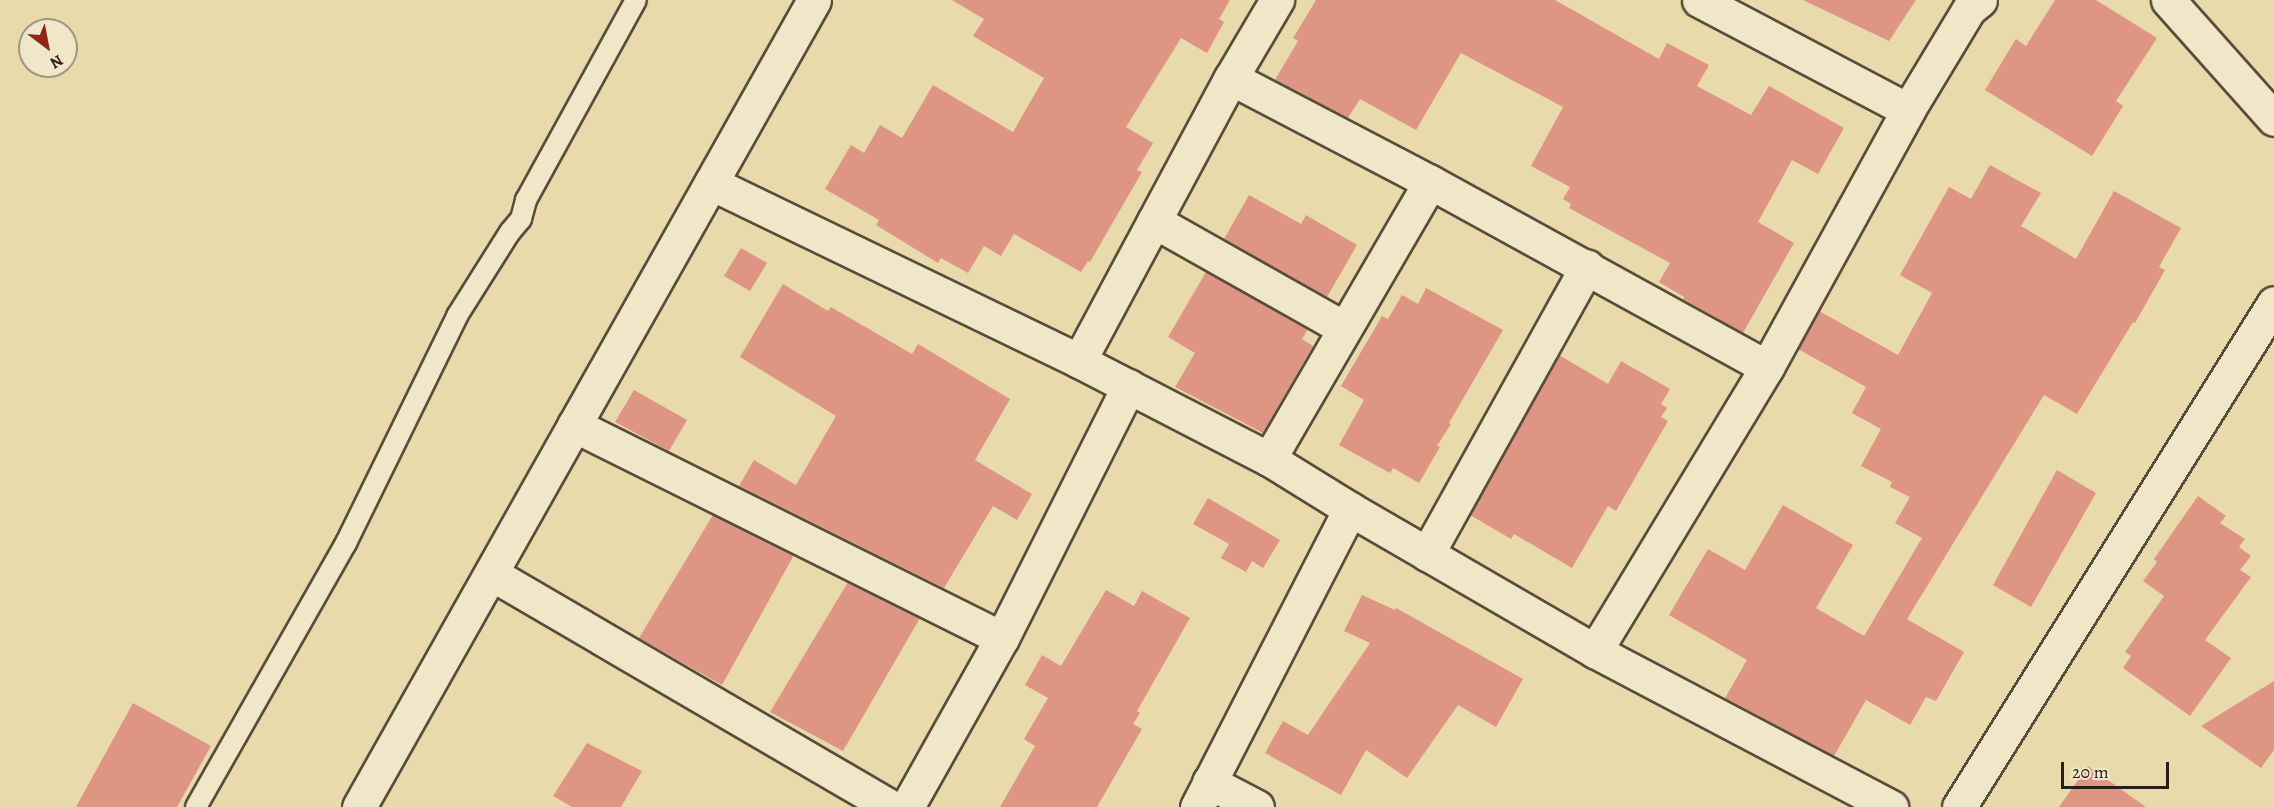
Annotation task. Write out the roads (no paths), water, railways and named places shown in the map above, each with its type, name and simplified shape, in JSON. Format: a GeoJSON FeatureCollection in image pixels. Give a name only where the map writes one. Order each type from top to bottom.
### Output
{"type":"FeatureCollection","features":[{"type":"Feature","properties":{"kind":"street"},"geometry":{"type":"LineString","coordinates":[[358,807],[492,574],[814,0]]}},
{"type":"Feature","properties":{"kind":"street"},"geometry":{"type":"LineString","coordinates":[[1079,361],[1231,78],[1277,0]]}},
{"type":"Feature","properties":{"kind":"street"},"geometry":{"type":"LineString","coordinates":[[1699,0],[1908,111]]}},
{"type":"Feature","properties":{"kind":"street"},"geometry":{"type":"LineString","coordinates":[[1595,651],[1767,368],[1908,111],[1969,9],[1980,0]]}},
{"type":"Feature","properties":{"kind":"street"},"geometry":{"type":"LineString","coordinates":[[2168,0],[2274,119]]}},
{"type":"Feature","properties":{"kind":"street"},"geometry":{"type":"LineString","coordinates":[[1231,78],[1430,182],[1767,368]]}},
{"type":"Feature","properties":{"kind":"street"},"geometry":{"type":"LineString","coordinates":[[1269,459],[1430,182]]}},
{"type":"Feature","properties":{"kind":"street"},"geometry":{"type":"LineString","coordinates":[[711,183],[1079,361],[1269,459],[1350,509],[1595,651],[1891,807]]}},
{"type":"Feature","properties":{"kind":"street"},"geometry":{"type":"LineString","coordinates":[[1154,221],[1344,328]]}},
{"type":"Feature","properties":{"kind":"street"},"geometry":{"type":"LineString","coordinates":[[1427,554],[1587,267]]}},
{"type":"Feature","properties":{"kind":"street"},"geometry":{"type":"LineString","coordinates":[[1959,807],[2274,303]]}},
{"type":"Feature","properties":{"kind":"street"},"geometry":{"type":"LineString","coordinates":[[907,807],[1002,638],[1129,386]]}},
{"type":"Feature","properties":{"kind":"street"},"geometry":{"type":"LineString","coordinates":[[574,425],[1002,638]]}},
{"type":"Feature","properties":{"kind":"street"},"geometry":{"type":"LineString","coordinates":[[1257,807],[1203,795],[1350,509]]}},
{"type":"Feature","properties":{"kind":"street"},"geometry":{"type":"LineString","coordinates":[[492,574],[890,807]]}},
{"type":"Feature","properties":{"kind":"lane"},"geometry":{"type":"LineString","coordinates":[[196,807],[346,543],[457,316],[510,232],[521,219],[526,200],[636,0]]}}]}
